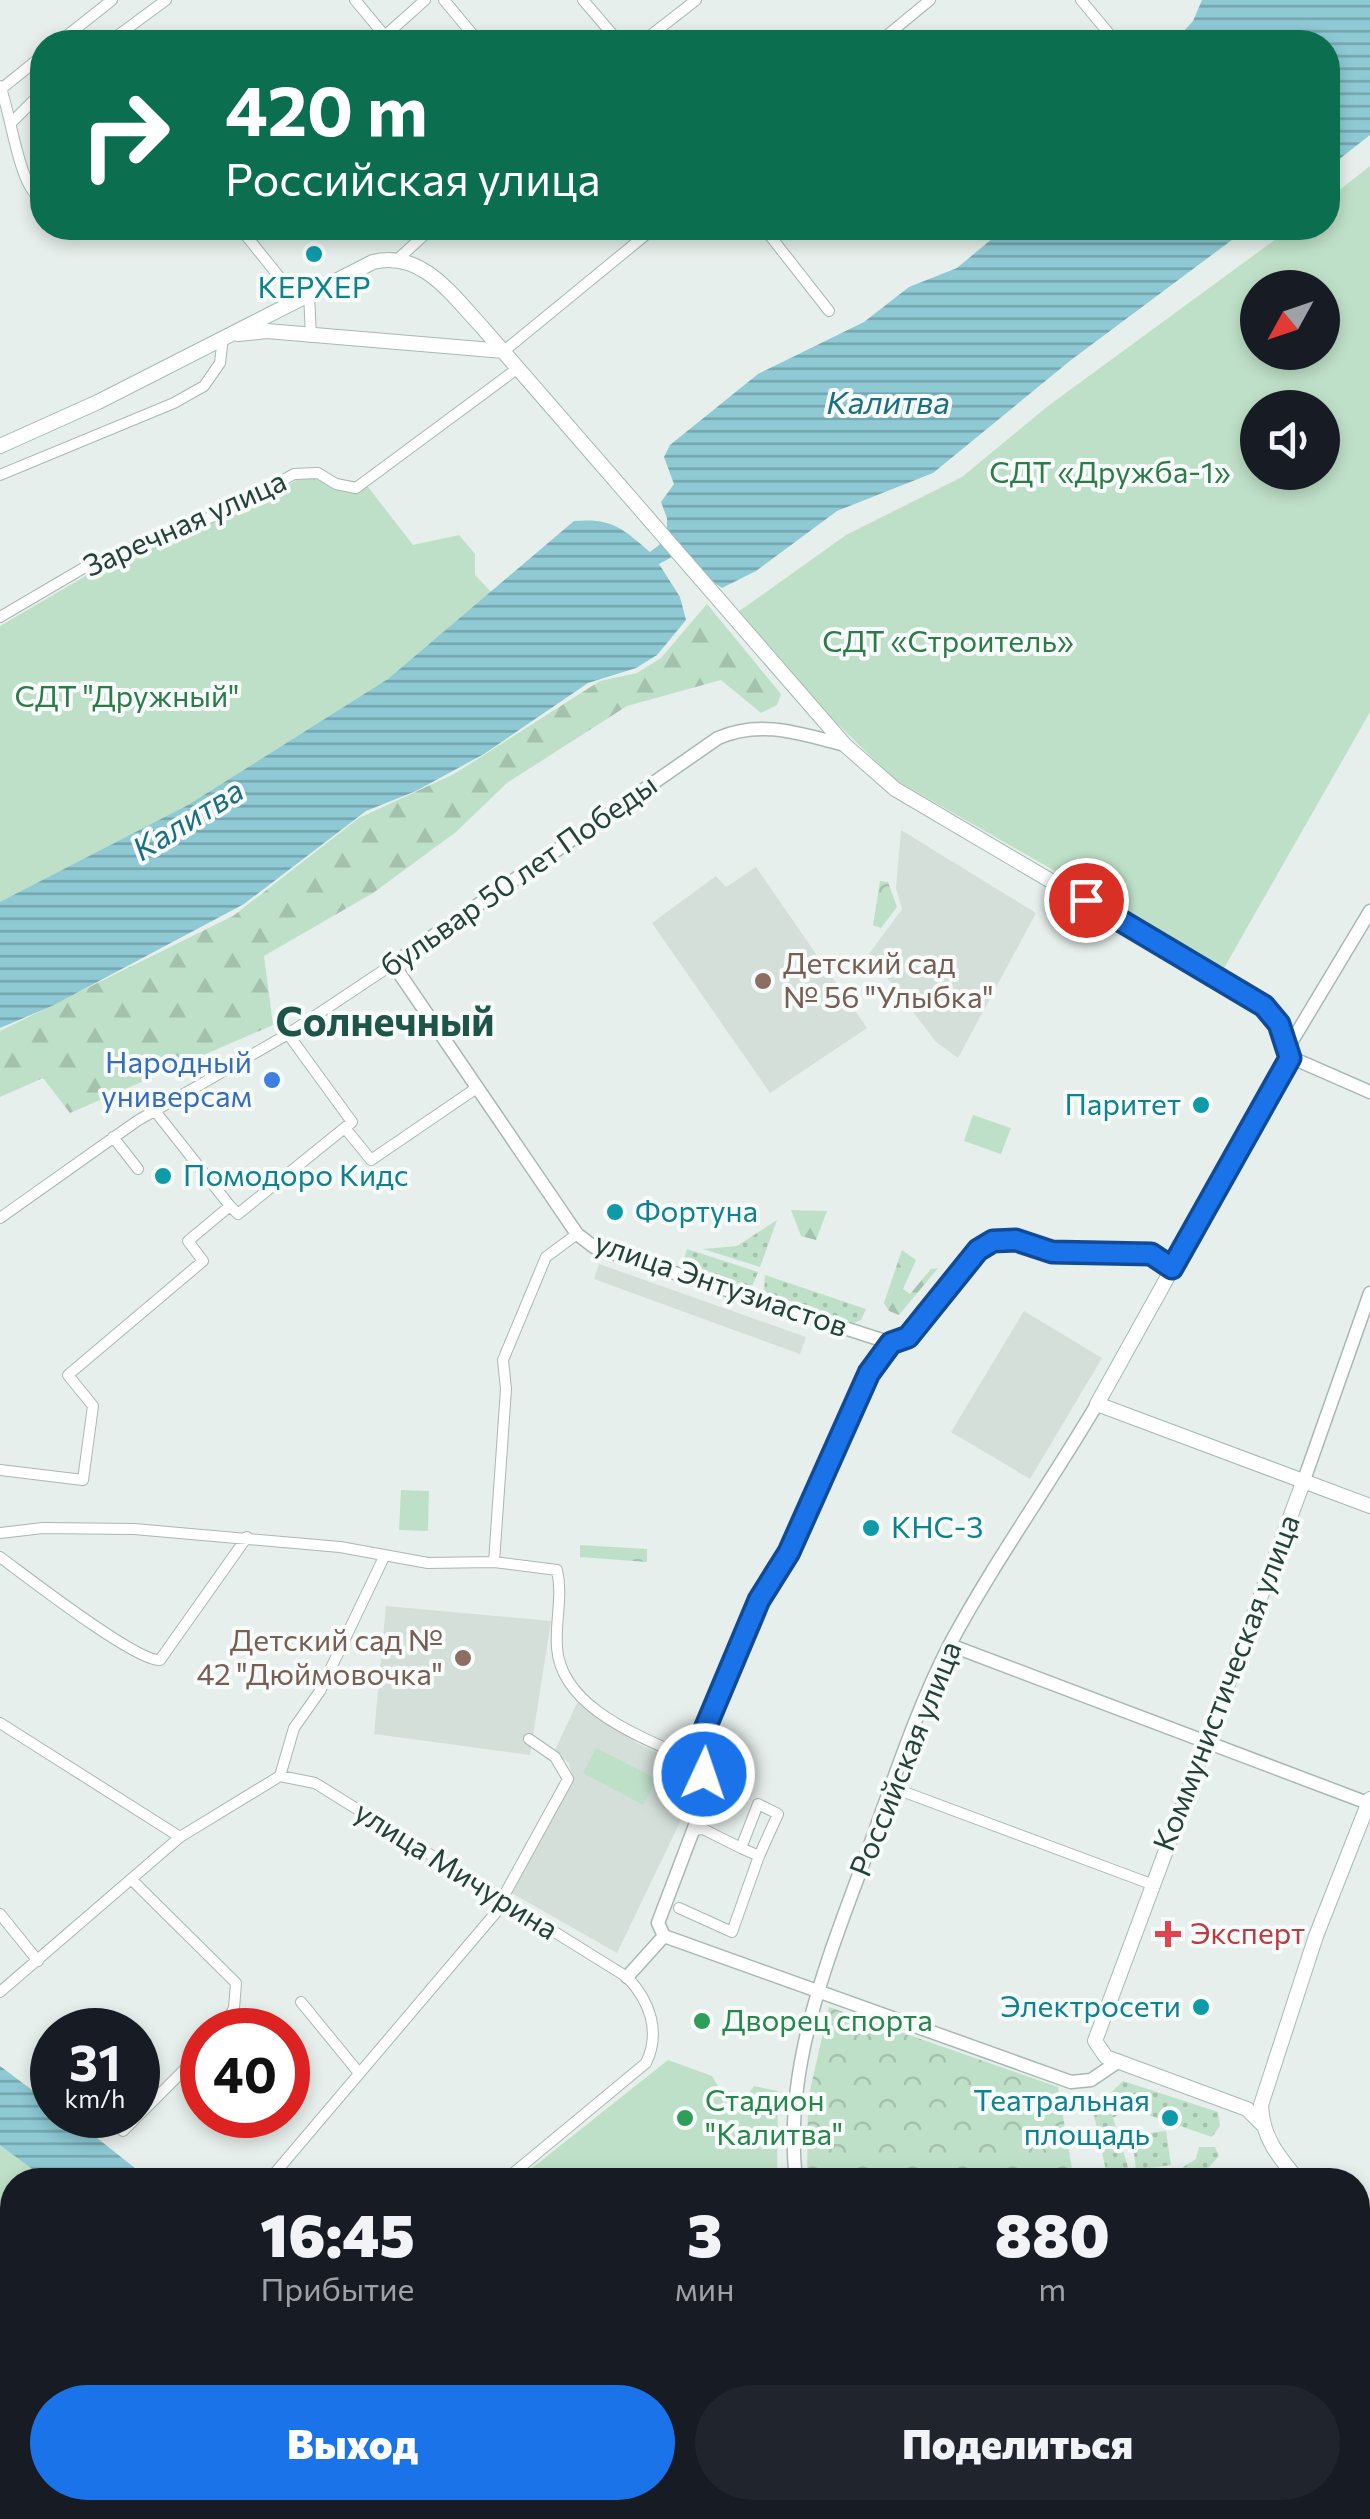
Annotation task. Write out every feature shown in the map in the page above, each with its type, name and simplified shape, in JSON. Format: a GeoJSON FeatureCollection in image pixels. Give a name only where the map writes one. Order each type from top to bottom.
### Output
{"type":"FeatureCollection","features":[{"type":"Feature","properties":{"kind":"main road"},"geometry":{"type":"LineString","coordinates":[[0,446],[98,402],[373,262],[399,258],[442,284],[482,327],[845,745],[895,789],[1264,1006],[1290,1052]]}},
{"type":"Feature","properties":{"kind":"main road"},"geometry":{"type":"LineString","coordinates":[[223,337],[267,331],[504,352]]}},
{"type":"Feature","properties":{"kind":"main road","name":"Российская улица"},"geometry":{"type":"LineString","coordinates":[[1097,1404],[1290,1052]]}},
{"type":"Feature","properties":{"kind":"main road"},"geometry":{"type":"LineString","coordinates":[[1097,1404],[1370,1506]]}},
{"type":"Feature","properties":{"kind":"main road","name":"Коммунистическая улица"},"geometry":{"type":"LineString","coordinates":[[1119,2062],[1106,2057],[1096,2041],[1204,1740],[1304,1480]]}},
{"type":"Feature","properties":{"kind":"main road"},"geometry":{"type":"LineString","coordinates":[[1262,2124],[1264,2088],[1368,1801]]}},
{"type":"Feature","properties":{"kind":"main road"},"geometry":{"type":"LineString","coordinates":[[1119,2062],[1248,2109],[1262,2124],[1272,2148],[1288,2168]]}},
{"type":"Feature","properties":{"kind":"street"},"geometry":{"type":"LineString","coordinates":[[74,30],[112,0]]}},
{"type":"Feature","properties":{"kind":"street"},"geometry":{"type":"LineString","coordinates":[[125,30],[166,0]]}},
{"type":"Feature","properties":{"kind":"street"},"geometry":{"type":"LineString","coordinates":[[356,0],[378,30]]}},
{"type":"Feature","properties":{"kind":"street"},"geometry":{"type":"LineString","coordinates":[[395,30],[425,0]]}},
{"type":"Feature","properties":{"kind":"street"},"geometry":{"type":"LineString","coordinates":[[444,0],[469,30]]}},
{"type":"Feature","properties":{"kind":"street"},"geometry":{"type":"LineString","coordinates":[[583,0],[609,30]]}},
{"type":"Feature","properties":{"kind":"street"},"geometry":{"type":"LineString","coordinates":[[657,30],[696,0]]}},
{"type":"Feature","properties":{"kind":"street"},"geometry":{"type":"LineString","coordinates":[[894,30],[930,0]]}},
{"type":"Feature","properties":{"kind":"street"},"geometry":{"type":"LineString","coordinates":[[1082,0],[1106,30]]}},
{"type":"Feature","properties":{"kind":"street"},"geometry":{"type":"LineString","coordinates":[[30,65],[1,87],[13,121],[25,182],[30,187]]}},
{"type":"Feature","properties":{"kind":"street"},"geometry":{"type":"LineString","coordinates":[[13,121],[30,104]]}},
{"type":"Feature","properties":{"kind":"street"},"geometry":{"type":"LineString","coordinates":[[251,240],[303,296],[311,337]]}},
{"type":"Feature","properties":{"kind":"street"},"geometry":{"type":"LineString","coordinates":[[399,258],[419,240]]}},
{"type":"Feature","properties":{"kind":"street"},"geometry":{"type":"LineString","coordinates":[[504,352],[639,240]]}},
{"type":"Feature","properties":{"kind":"street"},"geometry":{"type":"LineString","coordinates":[[773,240],[829,311]]}},
{"type":"Feature","properties":{"kind":"street"},"geometry":{"type":"LineString","coordinates":[[474,348],[482,327]]}},
{"type":"Feature","properties":{"kind":"street"},"geometry":{"type":"LineString","coordinates":[[0,475],[204,386],[220,362],[223,337]]}},
{"type":"Feature","properties":{"kind":"street","name":"Заречная улица"},"geometry":{"type":"LineString","coordinates":[[0,618],[92,563],[232,508],[294,474],[318,473],[336,484],[356,488],[518,368]]}},
{"type":"Feature","properties":{"kind":"street","name":"бульвар 50 лет Победы"},"geometry":{"type":"LineString","coordinates":[[0,1218],[112,1137],[288,1034],[393,964],[718,738],[740,728],[765,726],[845,745]]}},
{"type":"Feature","properties":{"kind":"street","name":"Российская улица"},"geometry":{"type":"LineString","coordinates":[[1290,1052],[1370,911]]}},
{"type":"Feature","properties":{"kind":"street","name":"улица Энтузиастов"},"geometry":{"type":"LineString","coordinates":[[393,964],[577,1234],[608,1252],[891,1343]]}},
{"type":"Feature","properties":{"kind":"street"},"geometry":{"type":"LineString","coordinates":[[0,1470],[83,1480],[93,1406],[68,1375],[203,1262],[188,1242],[352,1122],[288,1034]]}},
{"type":"Feature","properties":{"kind":"street"},"geometry":{"type":"LineString","coordinates":[[1290,1052],[1370,1092]]}},
{"type":"Feature","properties":{"kind":"street"},"geometry":{"type":"LineString","coordinates":[[345,1128],[371,1160],[478,1087]]}},
{"type":"Feature","properties":{"kind":"street"},"geometry":{"type":"LineString","coordinates":[[155,1111],[234,1210]]}},
{"type":"Feature","properties":{"kind":"street"},"geometry":{"type":"LineString","coordinates":[[112,1137],[138,1169]]}},
{"type":"Feature","properties":{"kind":"street"},"geometry":{"type":"LineString","coordinates":[[494,1562],[506,1389],[504,1360],[546,1257],[577,1234]]}},
{"type":"Feature","properties":{"kind":"street"},"geometry":{"type":"LineString","coordinates":[[1119,2062],[1080,2082],[664,1936],[658,1923],[695,1830],[706,1783],[696,1762],[696,1750],[759,1600],[789,1552],[869,1373],[891,1343],[908,1337],[978,1250],[993,1241],[1016,1240],[1079,1254],[1151,1254],[1172,1268]]}},
{"type":"Feature","properties":{"kind":"street","name":"Коммунистическая улица"},"geometry":{"type":"LineString","coordinates":[[1304,1480],[1370,1294]]}},
{"type":"Feature","properties":{"kind":"street","name":"Российская улица"},"geometry":{"type":"LineString","coordinates":[[794,2168],[791,2144],[797,2090],[817,1992],[891,1787],[950,1644],[1097,1404]]}},
{"type":"Feature","properties":{"kind":"street"},"geometry":{"type":"LineString","coordinates":[[0,1533],[43,1528],[134,1529],[340,1547],[384,1558],[494,1562],[557,1570],[562,1589],[557,1648],[561,1670],[586,1700],[618,1723],[696,1762]]}},
{"type":"Feature","properties":{"kind":"street"},"geometry":{"type":"LineString","coordinates":[[0,1558],[121,1642],[150,1660],[160,1660],[247,1537]]}},
{"type":"Feature","properties":{"kind":"street"},"geometry":{"type":"LineString","coordinates":[[0,1992],[180,1837],[280,1776],[294,1728],[320,1691],[384,1558]]}},
{"type":"Feature","properties":{"kind":"street"},"geometry":{"type":"LineString","coordinates":[[950,1644],[1368,1801]]}},
{"type":"Feature","properties":{"kind":"street"},"geometry":{"type":"LineString","coordinates":[[0,1737],[5,1726],[180,1837]]}},
{"type":"Feature","properties":{"kind":"street"},"geometry":{"type":"LineString","coordinates":[[279,2168],[503,1902],[568,1779],[555,1757],[529,1739]]}},
{"type":"Feature","properties":{"kind":"street","name":"улица Мичурина"},"geometry":{"type":"LineString","coordinates":[[280,1776],[315,1783],[627,1977]]}},
{"type":"Feature","properties":{"kind":"street"},"geometry":{"type":"LineString","coordinates":[[891,1787],[1151,1884]]}},
{"type":"Feature","properties":{"kind":"street"},"geometry":{"type":"LineString","coordinates":[[679,1908],[732,1932],[778,1814],[758,1804],[741,1848]]}},
{"type":"Feature","properties":{"kind":"street"},"geometry":{"type":"LineString","coordinates":[[695,1830],[703,1829],[759,1856]]}},
{"type":"Feature","properties":{"kind":"street"},"geometry":{"type":"LineString","coordinates":[[133,1881],[236,1983],[234,2008]]}},
{"type":"Feature","properties":{"kind":"street"},"geometry":{"type":"LineString","coordinates":[[0,1914],[38,1961]]}},
{"type":"Feature","properties":{"kind":"street"},"geometry":{"type":"LineString","coordinates":[[519,2168],[646,2063],[654,2046],[648,2004],[627,1977],[664,1936]]}},
{"type":"Feature","properties":{"kind":"street"},"geometry":{"type":"LineString","coordinates":[[302,2002],[359,2072]]}},
{"type":"Feature","properties":{"kind":"street"},"geometry":{"type":"LineString","coordinates":[[160,2093],[180,2074]]}},
{"type":"Feature","properties":{"kind":"shaded area"},"geometry":{"type":"Polygon","coordinates":[[[901,830],[1036,913],[958,1058],[936,1042],[869,954],[902,909],[896,888],[901,830]]]}},
{"type":"Feature","properties":{"kind":"shaded area","name":"Детский сад № 56 \"Улыбка\""},"geometry":{"type":"Polygon","coordinates":[[[756,867],[867,1028],[770,1093],[652,923],[716,876],[726,887],[756,867]]]}},
{"type":"Feature","properties":{"kind":"shaded area"},"geometry":{"type":"Polygon","coordinates":[[[599,1264],[806,1337],[800,1354],[594,1279],[599,1264]]]}},
{"type":"Feature","properties":{"kind":"shaded area"},"geometry":{"type":"Polygon","coordinates":[[[1024,1311],[1102,1358],[1030,1479],[951,1432],[1024,1311]]]}},
{"type":"Feature","properties":{"kind":"shaded area","name":"Детский сад № 42 \"Дюймовочка\""},"geometry":{"type":"Polygon","coordinates":[[[386,1606],[551,1621],[530,1755],[374,1734],[386,1606]]]}},
{"type":"Feature","properties":{"kind":"shaded area"},"geometry":{"type":"Polygon","coordinates":[[[579,1699],[637,1743],[681,1764],[695,1779],[680,1822],[617,1953],[510,1892],[572,1778],[569,1763],[554,1752],[579,1699]]]}},
{"type":"Feature","properties":{"kind":"green space"},"geometry":{"type":"Polygon","coordinates":[[[1370,166],[1370,712],[1224,968],[894,779],[807,694],[738,612],[846,535],[962,477],[1048,406],[1275,240],[1340,240],[1340,190],[1370,166]]]}},
{"type":"Feature","properties":{"kind":"green space","name":"СДТ \"Дружный\""},"geometry":{"type":"Polygon","coordinates":[[[308,473],[365,483],[413,545],[459,535],[475,554],[475,575],[498,599],[447,643],[284,756],[214,789],[116,855],[0,911],[0,626],[94,571],[264,501],[308,473]]]}},
{"type":"Feature","properties":{"kind":"green space"},"geometry":{"type":"Polygon","coordinates":[[[707,604],[781,694],[777,705],[761,713],[721,680],[627,706],[507,783],[456,832],[373,893],[264,956],[273,1025],[70,1113],[43,1078],[0,1097],[0,1031],[233,916],[359,818],[454,774],[600,681],[637,673],[661,658],[707,604]]]}},
{"type":"Feature","properties":{"kind":"green space"},"geometry":{"type":"Polygon","coordinates":[[[880,881],[888,882],[897,907],[881,928],[873,925],[880,881]]]}},
{"type":"Feature","properties":{"kind":"green space"},"geometry":{"type":"Polygon","coordinates":[[[973,1115],[1011,1128],[1001,1154],[964,1141],[973,1115]]]}},
{"type":"Feature","properties":{"kind":"green space"},"geometry":{"type":"Polygon","coordinates":[[[791,1210],[827,1211],[816,1240],[801,1236],[791,1210]]]}},
{"type":"Feature","properties":{"kind":"green space"},"geometry":{"type":"Polygon","coordinates":[[[777,1220],[760,1267],[703,1249],[737,1246],[777,1220]]]}},
{"type":"Feature","properties":{"kind":"green space"},"geometry":{"type":"Polygon","coordinates":[[[687,1249],[758,1272],[751,1289],[682,1266],[687,1249]]]}},
{"type":"Feature","properties":{"kind":"green space"},"geometry":{"type":"Polygon","coordinates":[[[902,1250],[916,1260],[903,1289],[910,1294],[931,1269],[938,1268],[899,1315],[889,1311],[884,1303],[902,1250]]]}},
{"type":"Feature","properties":{"kind":"green space"},"geometry":{"type":"Polygon","coordinates":[[[765,1275],[866,1309],[861,1320],[854,1323],[764,1292],[765,1275]]]}},
{"type":"Feature","properties":{"kind":"green space"},"geometry":{"type":"Polygon","coordinates":[[[401,1490],[429,1491],[428,1531],[399,1530],[401,1490]]]}},
{"type":"Feature","properties":{"kind":"green space"},"geometry":{"type":"Polygon","coordinates":[[[580,1545],[647,1549],[647,1562],[580,1557],[580,1545]]]}},
{"type":"Feature","properties":{"kind":"green space"},"geometry":{"type":"Polygon","coordinates":[[[596,1748],[657,1779],[643,1805],[583,1773],[596,1748]]]}},
{"type":"Feature","properties":{"kind":"green space"},"geometry":{"type":"Polygon","coordinates":[[[829,2007],[1058,2087],[1072,2168],[807,2168],[808,2099],[829,2007]]]}},
{"type":"Feature","properties":{"kind":"green space","name":"Стадион \"Калитва\""},"geometry":{"type":"Polygon","coordinates":[[[668,2060],[712,2076],[721,2091],[749,2093],[754,2086],[778,2091],[777,2168],[532,2168],[668,2060]]]}},
{"type":"Feature","properties":{"kind":"green space"},"geometry":{"type":"Polygon","coordinates":[[[1123,2081],[1218,2112],[1220,2126],[1212,2137],[1128,2108],[1113,2118],[1128,2168],[1105,2168],[1093,2110],[1123,2081]]]}},
{"type":"Feature","properties":{"kind":"green space"},"geometry":{"type":"Polygon","coordinates":[[[1166,2131],[1171,2165],[1136,2168],[1132,2135],[1166,2131]]]}},
{"type":"Feature","properties":{"kind":"green space"},"geometry":{"type":"Polygon","coordinates":[[[0,2141],[38,2168],[0,2168],[0,2141]]]}},
{"type":"Feature","properties":{"kind":"green space"},"geometry":{"type":"Polygon","coordinates":[[[1199,2147],[1215,2147],[1219,2156],[1208,2168],[1182,2168],[1196,2159],[1199,2147]]]}},
{"type":"Feature","properties":{"kind":"water"},"geometry":{"type":"Polygon","coordinates":[[[1202,0],[1370,0],[1370,135],[1340,159],[1340,30],[1185,30],[1202,0]]]}},
{"type":"Feature","properties":{"kind":"water","name":"Калитва"},"geometry":{"type":"Polygon","coordinates":[[[991,240],[1232,240],[1071,360],[933,473],[837,511],[756,571],[722,588],[674,556],[659,564],[680,597],[686,620],[657,655],[636,668],[588,683],[484,754],[416,791],[366,811],[244,904],[54,1005],[0,1028],[0,902],[188,805],[388,679],[574,521],[616,526],[650,552],[667,539],[667,518],[661,502],[674,484],[664,457],[670,445],[758,374],[864,322],[909,287],[957,268],[991,240]]]}},
{"type":"Feature","properties":{"kind":"water"},"geometry":{"type":"Polygon","coordinates":[[[0,2066],[30,2088],[30,2138],[97,2138],[135,2168],[31,2168],[0,2145],[0,2066]]]}},
{"type":"Feature","properties":{"kind":"place","name":"КЕРХЕР"},"geometry":{"type":"Point","coordinates":[314,254]}},
{"type":"Feature","properties":{"kind":"place","name":"Детский сад № 56 \"Улыбка\""},"geometry":{"type":"Point","coordinates":[763,981]}},
{"type":"Feature","properties":{"kind":"place","name":"Народный универсам"},"geometry":{"type":"Point","coordinates":[272,1080]}},
{"type":"Feature","properties":{"kind":"place","name":"Паритет"},"geometry":{"type":"Point","coordinates":[1201,1105]}},
{"type":"Feature","properties":{"kind":"place","name":"Помодоро Кидс"},"geometry":{"type":"Point","coordinates":[163,1176]}},
{"type":"Feature","properties":{"kind":"place","name":"Фортуна"},"geometry":{"type":"Point","coordinates":[615,1212]}},
{"type":"Feature","properties":{"kind":"place","name":"КНС-3"},"geometry":{"type":"Point","coordinates":[871,1528]}},
{"type":"Feature","properties":{"kind":"place","name":"Детский сад № 42 \"Дюймовочка\""},"geometry":{"type":"Point","coordinates":[463,1658]}},
{"type":"Feature","properties":{"kind":"place","name":"Эксперт"},"geometry":{"type":"Point","coordinates":[1168,1934]}},
{"type":"Feature","properties":{"kind":"place","name":"Электросети"},"geometry":{"type":"Point","coordinates":[1201,2007]}},
{"type":"Feature","properties":{"kind":"place","name":"Дворец спорта"},"geometry":{"type":"Point","coordinates":[702,2021]}},
{"type":"Feature","properties":{"kind":"place","name":"Стадион \"Калитва\""},"geometry":{"type":"Point","coordinates":[685,2118]}},
{"type":"Feature","properties":{"kind":"place","name":"Театральная площадь"},"geometry":{"type":"Point","coordinates":[1170,2118]}},
{"type":"Feature","properties":{"kind":"district","name":"Солнечный"},"geometry":{"type":"Point","coordinates":[385,1022]}},
{"type":"Feature","properties":{"kind":"route"},"geometry":{"type":"LineString","coordinates":[[704,1774],[696,1762],[696,1750],[759,1600],[789,1552],[869,1373],[891,1343],[908,1337],[978,1250],[993,1241],[1016,1240],[1052,1252],[1151,1254],[1172,1268],[1290,1058],[1279,1024],[1264,1006],[1086,900]]}},
{"type":"Feature","properties":{"kind":"park label","name":"СДТ «Дружба-1»"},"geometry":{"type":"Point","coordinates":[1110,473]}},
{"type":"Feature","properties":{"kind":"park label","name":"СДТ «Строитель»"},"geometry":{"type":"Point","coordinates":[948,642]}}]}
